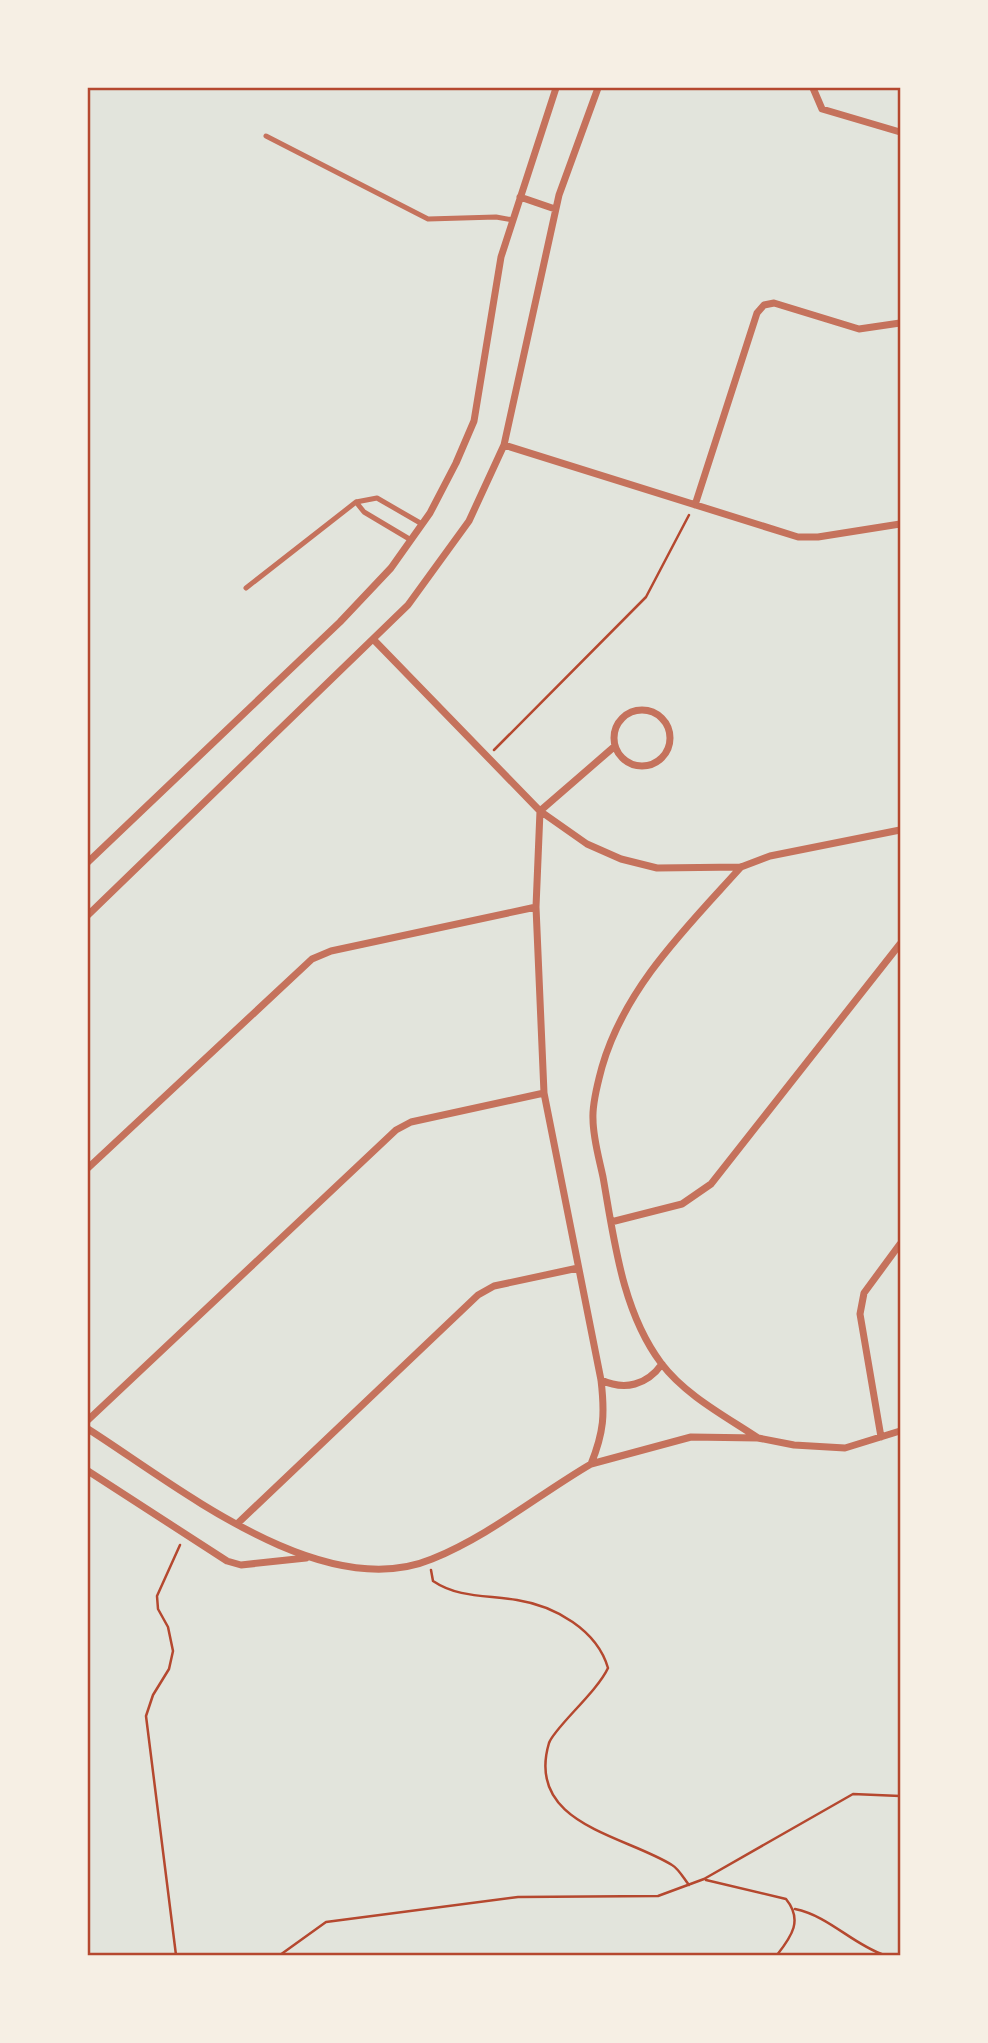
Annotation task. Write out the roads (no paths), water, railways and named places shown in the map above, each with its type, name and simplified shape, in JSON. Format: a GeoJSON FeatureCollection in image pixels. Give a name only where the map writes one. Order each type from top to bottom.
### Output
{"type":"FeatureCollection","features":[{"type":"Feature","properties":{"kind":"street"},"geometry":{"type":"LineString","coordinates":[[88,862],[340,622],[391,568],[422,524],[456,463],[474,421],[501,257],[556,88]]}},
{"type":"Feature","properties":{"kind":"street"},"geometry":{"type":"LineString","coordinates":[[88,915],[408,606],[469,521],[503,444],[555,209],[598,88]]}},
{"type":"Feature","properties":{"kind":"street"},"geometry":{"type":"LineString","coordinates":[[813,88],[822,109],[901,132]]}},
{"type":"Feature","properties":{"kind":"street"},"geometry":{"type":"LineString","coordinates":[[520,197],[555,209]]}},
{"type":"Feature","properties":{"kind":"street"},"geometry":{"type":"LineString","coordinates":[[695,505],[757,313],[764,305],[774,303],[859,329],[901,323]]}},
{"type":"Feature","properties":{"kind":"street"},"geometry":{"type":"LineString","coordinates":[[503,444],[799,537],[818,537],[901,524]]}},
{"type":"Feature","properties":{"kind":"street"},"geometry":{"type":"LineString","coordinates":[[373,639],[540,811],[587,844],[621,859],[657,868],[741,867],[770,856],[901,830]]}},
{"type":"Feature","properties":{"kind":"street"},"geometry":{"type":"LineString","coordinates":[[591,1464],[600,1440],[605,1414],[601,1380],[544,1093],[537,907],[540,811],[615,746],[618,723],[638,711],[653,713],[669,730],[665,753],[646,765],[624,759],[615,746]]}},
{"type":"Feature","properties":{"kind":"street"},"geometry":{"type":"LineString","coordinates":[[741,867],[664,952],[628,1006],[602,1066],[592,1118],[630,1305],[662,1364],[705,1403],[758,1438]]}},
{"type":"Feature","properties":{"kind":"street"},"geometry":{"type":"LineString","coordinates":[[88,1168],[312,959],[331,951],[537,907]]}},
{"type":"Feature","properties":{"kind":"street"},"geometry":{"type":"LineString","coordinates":[[611,1222],[682,1204],[711,1184],[901,944]]}},
{"type":"Feature","properties":{"kind":"street"},"geometry":{"type":"LineString","coordinates":[[88,1420],[396,1130],[411,1122],[544,1093]]}},
{"type":"Feature","properties":{"kind":"street"},"geometry":{"type":"LineString","coordinates":[[881,1437],[861,1325],[861,1304],[870,1284],[901,1244]]}},
{"type":"Feature","properties":{"kind":"street"},"geometry":{"type":"LineString","coordinates":[[237,1524],[478,1295],[494,1286],[578,1268]]}},
{"type":"Feature","properties":{"kind":"street"},"geometry":{"type":"LineString","coordinates":[[601,1380],[618,1386],[636,1385],[651,1377],[662,1364]]}},
{"type":"Feature","properties":{"kind":"street"},"geometry":{"type":"LineString","coordinates":[[88,1429],[237,1524],[307,1558],[335,1567],[369,1570],[429,1561],[464,1545],[591,1464],[691,1437],[758,1438],[794,1445],[845,1448],[901,1431]]}},
{"type":"Feature","properties":{"kind":"street"},"geometry":{"type":"LineString","coordinates":[[88,1471],[227,1561],[241,1565],[307,1558]]}},
{"type":"Feature","properties":{"kind":"lane"},"geometry":{"type":"LineString","coordinates":[[265,136],[428,219],[496,216],[513,220]]}},
{"type":"Feature","properties":{"kind":"lane"},"geometry":{"type":"LineString","coordinates":[[246,588],[356,502],[377,498],[422,524]]}},
{"type":"Feature","properties":{"kind":"lane"},"geometry":{"type":"LineString","coordinates":[[356,502],[365,512],[411,540]]}}]}
